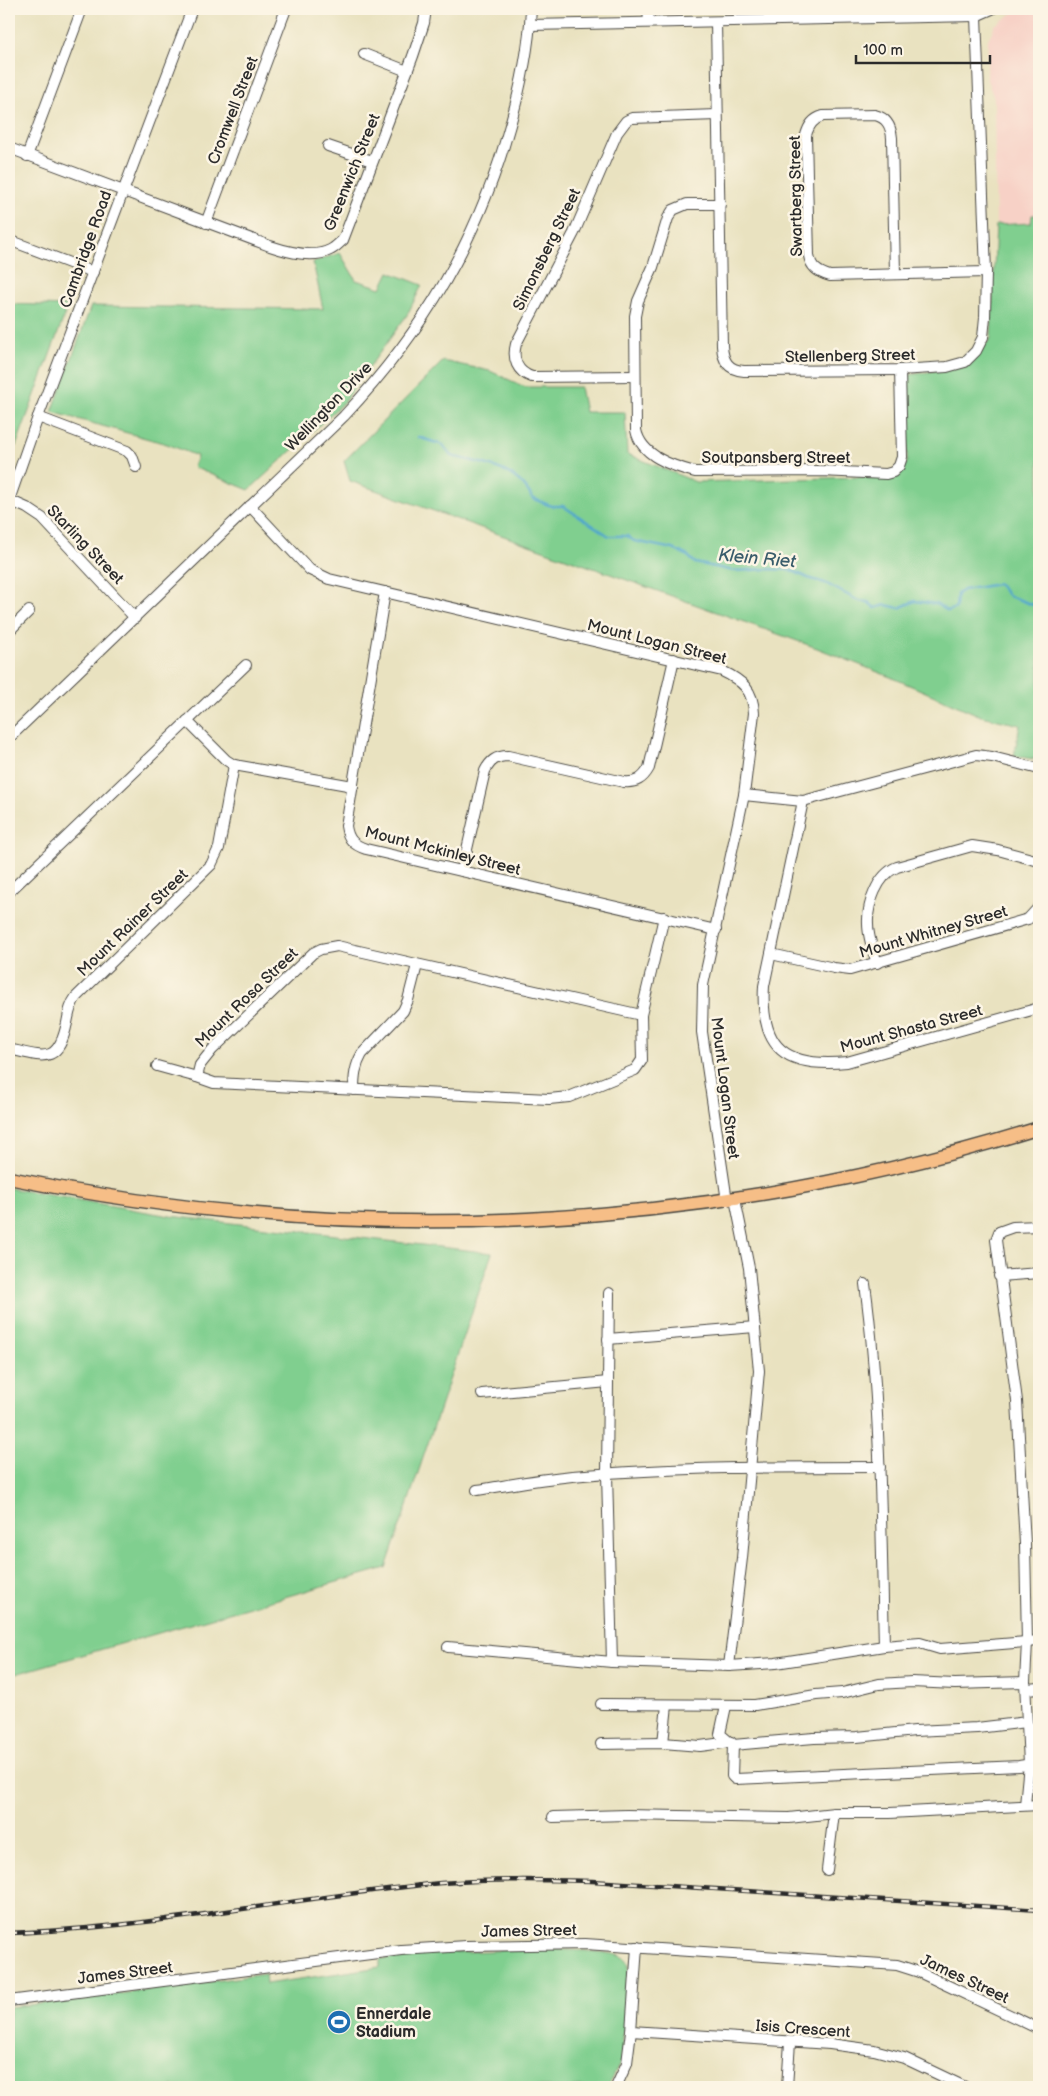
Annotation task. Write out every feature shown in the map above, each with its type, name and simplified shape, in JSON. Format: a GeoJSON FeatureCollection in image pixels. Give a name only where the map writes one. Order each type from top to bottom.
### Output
{"type":"FeatureCollection","features":[{"type":"Feature","properties":{"kind":"main road"},"geometry":{"type":"LineString","coordinates":[[9,1178],[90,1194],[167,1206],[298,1218],[370,1222],[524,1220],[611,1214],[731,1200],[851,1178],[944,1156],[1039,1128]]}},
{"type":"Feature","properties":{"kind":"street"},"geometry":{"type":"LineString","coordinates":[[27,156],[82,9]]}},
{"type":"Feature","properties":{"kind":"street","name":"Cambridge Road"},"geometry":{"type":"LineString","coordinates":[[9,500],[122,191],[192,9]]}},
{"type":"Feature","properties":{"kind":"street","name":"Cromwell Street"},"geometry":{"type":"LineString","coordinates":[[206,223],[286,9]]}},
{"type":"Feature","properties":{"kind":"street","name":"Greenwich Street"},"geometry":{"type":"LineString","coordinates":[[9,148],[206,223],[290,252],[320,253],[331,250],[343,240],[407,71],[424,23],[426,9]]}},
{"type":"Feature","properties":{"kind":"street","name":"Wellington Drive"},"geometry":{"type":"LineString","coordinates":[[9,738],[344,416],[376,380],[420,324],[452,270],[476,222],[502,156],[520,88],[531,9]]}},
{"type":"Feature","properties":{"kind":"street"},"geometry":{"type":"LineString","coordinates":[[648,9],[649,22]]}},
{"type":"Feature","properties":{"kind":"street"},"geometry":{"type":"LineString","coordinates":[[530,25],[976,16],[992,9]]}},
{"type":"Feature","properties":{"kind":"street","name":"Stellenberg Street"},"geometry":{"type":"LineString","coordinates":[[716,22],[723,356],[728,365],[734,370],[744,371],[900,370],[956,365],[965,362],[973,354],[982,337],[985,317],[986,272],[976,16]]}},
{"type":"Feature","properties":{"kind":"street"},"geometry":{"type":"LineString","coordinates":[[364,54],[407,71]]}},
{"type":"Feature","properties":{"kind":"street","name":"Simonsberg Street"},"geometry":{"type":"LineString","coordinates":[[635,376],[532,377],[525,375],[519,369],[514,350],[574,233],[617,133],[626,121],[638,117],[717,115]]}},
{"type":"Feature","properties":{"kind":"street","name":"Swartberg Street"},"geometry":{"type":"LineString","coordinates":[[895,273],[892,138],[890,125],[881,116],[876,115],[823,116],[817,118],[810,125],[806,134],[809,260],[816,270],[830,276],[986,272]]}},
{"type":"Feature","properties":{"kind":"street"},"geometry":{"type":"LineString","coordinates":[[328,146],[372,161]]}},
{"type":"Feature","properties":{"kind":"street","name":"Soutpansberg Street"},"geometry":{"type":"LineString","coordinates":[[720,204],[680,206],[673,210],[668,218],[653,267],[636,309],[636,430],[640,443],[650,454],[685,470],[706,473],[821,471],[876,474],[893,472],[902,462],[900,370]]}},
{"type":"Feature","properties":{"kind":"street"},"geometry":{"type":"LineString","coordinates":[[9,240],[93,272]]}},
{"type":"Feature","properties":{"kind":"street"},"geometry":{"type":"LineString","coordinates":[[38,417],[127,451],[132,456],[136,467]]}},
{"type":"Feature","properties":{"kind":"street","name":"Starling Street"},"geometry":{"type":"LineString","coordinates":[[9,500],[42,518],[135,618]]}},
{"type":"Feature","properties":{"kind":"street","name":"Mount Logan Street"},"geometry":{"type":"LineString","coordinates":[[250,506],[310,570],[330,579],[722,671],[743,683],[753,701],[754,713],[744,795],[703,985],[701,1014],[710,1093],[731,1200],[749,1268],[759,1371],[742,1558],[729,1666]]}},
{"type":"Feature","properties":{"kind":"street","name":"Mount Mckinley Street"},"geometry":{"type":"LineString","coordinates":[[385,592],[346,826],[348,837],[353,843],[366,849],[716,930]]}},
{"type":"Feature","properties":{"kind":"street"},"geometry":{"type":"LineString","coordinates":[[9,631],[29,611]]}},
{"type":"Feature","properties":{"kind":"street"},"geometry":{"type":"LineString","coordinates":[[462,870],[484,771],[494,759],[508,756],[624,782],[631,782],[643,777],[649,768],[674,659]]}},
{"type":"Feature","properties":{"kind":"street"},"geometry":{"type":"LineString","coordinates":[[9,892],[246,666]]}},
{"type":"Feature","properties":{"kind":"street"},"geometry":{"type":"LineString","coordinates":[[187,721],[224,758],[234,765],[353,786]]}},
{"type":"Feature","properties":{"kind":"street"},"geometry":{"type":"LineString","coordinates":[[744,795],[803,801],[976,755],[992,757],[1039,769]]}},
{"type":"Feature","properties":{"kind":"street","name":"Mount Rainer Street"},"geometry":{"type":"LineString","coordinates":[[9,1049],[43,1056],[51,1054],[57,1049],[62,1043],[70,1007],[76,997],[211,865],[219,848],[234,765]]}},
{"type":"Feature","properties":{"kind":"street","name":"Mount Shasta Street"},"geometry":{"type":"LineString","coordinates":[[803,801],[764,992],[766,1023],[770,1038],[775,1045],[789,1057],[834,1063],[847,1062],[1039,1008]]}},
{"type":"Feature","properties":{"kind":"street"},"geometry":{"type":"LineString","coordinates":[[877,963],[867,922],[876,886],[888,872],[897,867],[972,846],[998,850],[1039,861]]}},
{"type":"Feature","properties":{"kind":"street","name":"Mount Whitney Street"},"geometry":{"type":"LineString","coordinates":[[771,954],[816,965],[850,970],[1028,919],[1039,907]]}},
{"type":"Feature","properties":{"kind":"street"},"geometry":{"type":"LineString","coordinates":[[157,1066],[214,1083],[548,1099],[569,1098],[638,1067],[643,1054],[641,1015],[664,917]]}},
{"type":"Feature","properties":{"kind":"street","name":"Mount Rosa Street"},"geometry":{"type":"LineString","coordinates":[[197,1077],[200,1065],[212,1050],[304,961],[321,949],[336,946],[641,1015]]}},
{"type":"Feature","properties":{"kind":"street"},"geometry":{"type":"LineString","coordinates":[[354,1090],[354,1074],[359,1059],[403,1011],[408,1000],[417,964]]}},
{"type":"Feature","properties":{"kind":"street"},"geometry":{"type":"LineString","coordinates":[[1024,1805],[1034,1764],[1028,1725],[1025,1685],[1027,1642],[1025,1544],[1017,1401],[999,1276],[996,1240],[999,1232],[1013,1227],[1039,1226]]}},
{"type":"Feature","properties":{"kind":"street"},"geometry":{"type":"LineString","coordinates":[[999,1276],[1039,1273]]}},
{"type":"Feature","properties":{"kind":"street"},"geometry":{"type":"LineString","coordinates":[[864,1284],[871,1332],[880,1467],[884,1646]]}},
{"type":"Feature","properties":{"kind":"street"},"geometry":{"type":"LineString","coordinates":[[608,1293],[607,1474],[612,1662]]}},
{"type":"Feature","properties":{"kind":"street"},"geometry":{"type":"LineString","coordinates":[[608,1339],[755,1327]]}},
{"type":"Feature","properties":{"kind":"street"},"geometry":{"type":"LineString","coordinates":[[482,1394],[608,1382]]}},
{"type":"Feature","properties":{"kind":"street"},"geometry":{"type":"LineString","coordinates":[[478,1490],[570,1476],[750,1467],[880,1467]]}},
{"type":"Feature","properties":{"kind":"street"},"geometry":{"type":"LineString","coordinates":[[448,1647],[612,1662],[729,1666],[776,1662],[884,1646],[920,1643],[940,1648],[1039,1641]]}},
{"type":"Feature","properties":{"kind":"street"},"geometry":{"type":"LineString","coordinates":[[601,1704],[755,1705],[816,1695],[842,1694],[879,1684],[912,1682],[1025,1685],[1039,1688]]}},
{"type":"Feature","properties":{"kind":"street"},"geometry":{"type":"LineString","coordinates":[[663,1743],[667,1705]]}},
{"type":"Feature","properties":{"kind":"street"},"geometry":{"type":"LineString","coordinates":[[726,1706],[720,1734],[732,1744]]}},
{"type":"Feature","properties":{"kind":"street"},"geometry":{"type":"LineString","coordinates":[[601,1744],[663,1743],[700,1746],[814,1738],[858,1737],[915,1731],[1028,1725],[1039,1727]]}},
{"type":"Feature","properties":{"kind":"street"},"geometry":{"type":"LineString","coordinates":[[732,1744],[732,1776],[736,1779],[1034,1764]]}},
{"type":"Feature","properties":{"kind":"street"},"geometry":{"type":"LineString","coordinates":[[553,1817],[627,1814],[789,1818],[834,1813],[890,1813],[1039,1805]]}},
{"type":"Feature","properties":{"kind":"street"},"geometry":{"type":"LineString","coordinates":[[827,1870],[834,1813]]}},
{"type":"Feature","properties":{"kind":"street","name":"James Street"},"geometry":{"type":"LineString","coordinates":[[9,2001],[401,1950],[547,1944],[637,1947],[898,1965],[919,1972],[1039,2029]]}},
{"type":"Feature","properties":{"kind":"street"},"geometry":{"type":"LineString","coordinates":[[616,2087],[626,2063],[631,2031],[637,1947]]}},
{"type":"Feature","properties":{"kind":"street","name":"Isis Crescent"},"geometry":{"type":"LineString","coordinates":[[631,2031],[850,2046],[904,2058],[965,2087]]}},
{"type":"Feature","properties":{"kind":"street"},"geometry":{"type":"LineString","coordinates":[[787,2087],[790,2042]]}},
{"type":"Feature","properties":{"kind":"shaded area"},"geometry":{"type":"Polygon","coordinates":[[[1019,9],[1039,9],[1039,215],[1032,216],[1031,223],[996,225],[994,98],[987,80],[988,40],[995,25],[1019,9]]]}},
{"type":"Feature","properties":{"kind":"green space"},"geometry":{"type":"Polygon","coordinates":[[[1032,215],[1039,215],[1039,760],[1014,756],[1020,725],[981,716],[817,648],[350,481],[344,461],[443,361],[490,371],[525,387],[580,387],[585,412],[625,412],[627,454],[696,482],[893,476],[907,463],[908,375],[968,366],[991,338],[996,225],[1031,223],[1032,215]]]}},
{"type":"Feature","properties":{"kind":"green space"},"geometry":{"type":"Polygon","coordinates":[[[340,253],[356,280],[381,288],[389,272],[422,285],[407,315],[344,402],[249,490],[193,467],[197,456],[167,444],[52,412],[91,306],[323,309],[313,262],[340,253]]]}},
{"type":"Feature","properties":{"kind":"green space"},"geometry":{"type":"Polygon","coordinates":[[[9,304],[68,306],[16,446],[9,444],[9,304]]]}},
{"type":"Feature","properties":{"kind":"green space"},"geometry":{"type":"Polygon","coordinates":[[[9,1188],[170,1216],[492,1253],[386,1568],[12,1675],[9,1681],[9,1188]]]}},
{"type":"Feature","properties":{"kind":"green space"},"geometry":{"type":"Polygon","coordinates":[[[543,1949],[616,1955],[625,1959],[629,1966],[621,2061],[607,2087],[9,2087],[9,2007],[68,2001],[265,1974],[266,1984],[380,1967],[380,1959],[434,1953],[543,1949]]]}},
{"type":"Feature","properties":{"kind":"waterway","name":"Klein Riet"},"geometry":{"type":"LineString","coordinates":[[418,437],[443,445],[451,456],[486,464],[508,473],[517,479],[532,498],[551,506],[563,506],[609,536],[627,536],[634,541],[673,549],[688,556],[695,563],[734,571],[791,570],[825,583],[859,601],[868,602],[875,608],[886,605],[899,608],[915,601],[936,604],[948,611],[956,608],[957,594],[963,590],[998,584],[1009,596],[1039,607]]}},
{"type":"Feature","properties":{"kind":"railway"},"geometry":{"type":"LineString","coordinates":[[9,1933],[117,1925],[387,1889],[441,1883],[498,1880],[592,1881],[1039,1910]]}},
{"type":"Feature","properties":{"kind":"place","name":"Ennerdale Stadium"},"geometry":{"type":"Point","coordinates":[339,2022]}}]}
